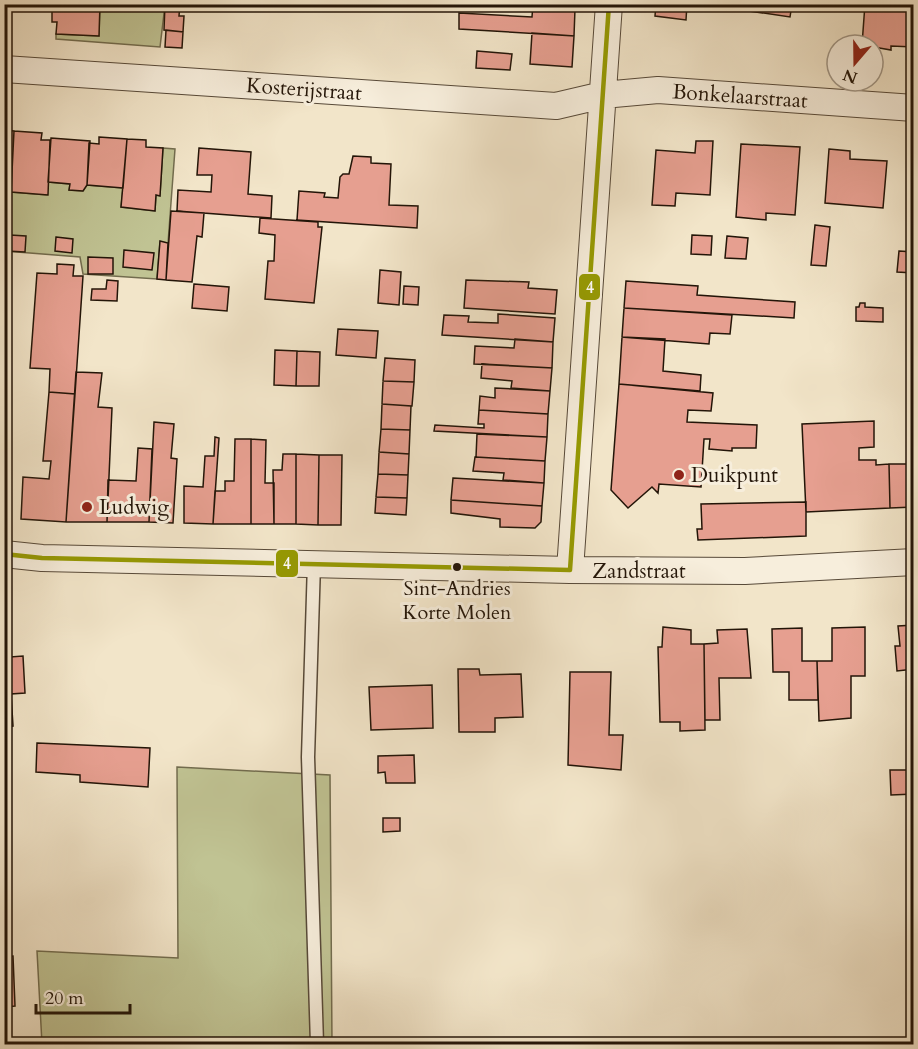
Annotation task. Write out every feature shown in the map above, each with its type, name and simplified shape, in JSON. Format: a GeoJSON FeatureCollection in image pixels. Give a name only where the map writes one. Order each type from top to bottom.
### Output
{"type":"FeatureCollection","features":[{"type":"Feature","properties":{"kind":"street"},"geometry":{"type":"LineString","coordinates":[[570,570],[609,4]]}},
{"type":"Feature","properties":{"kind":"street","name":"Kosterijstraat"},"geometry":{"type":"LineString","coordinates":[[4,69],[556,106],[603,95]]}},
{"type":"Feature","properties":{"kind":"street","name":"Bonkelaarstraat"},"geometry":{"type":"LineString","coordinates":[[603,95],[658,90],[914,108]]}},
{"type":"Feature","properties":{"kind":"street","name":"Zandstraat"},"geometry":{"type":"LineString","coordinates":[[4,554],[42,558],[570,570],[745,571],[914,562]]}},
{"type":"Feature","properties":{"kind":"lane"},"geometry":{"type":"LineString","coordinates":[[314,563],[308,757],[317,1044]]}},
{"type":"Feature","properties":{"kind":"green space"},"geometry":{"type":"Polygon","coordinates":[[[100,5],[165,5],[160,47],[56,39],[56,34],[99,36],[100,5]]]}},
{"type":"Feature","properties":{"kind":"green space"},"geometry":{"type":"Polygon","coordinates":[[[163,148],[175,149],[168,243],[160,242],[157,279],[83,274],[80,257],[5,251],[4,186],[11,186],[11,192],[47,195],[48,182],[70,184],[69,190],[83,191],[87,185],[123,188],[121,207],[155,211],[156,195],[160,195],[163,148]]]}},
{"type":"Feature","properties":{"kind":"green space"},"geometry":{"type":"Polygon","coordinates":[[[177,767],[330,775],[332,1044],[42,1044],[37,951],[178,958],[177,767]]]}},
{"type":"Feature","properties":{"kind":"building"},"geometry":{"type":"Polygon","coordinates":[[[48,4],[100,4],[99,36],[56,34],[57,22],[52,22],[52,7],[48,7],[48,4]]]}},
{"type":"Feature","properties":{"kind":"building"},"geometry":{"type":"Polygon","coordinates":[[[165,4],[180,4],[179,16],[184,16],[183,32],[164,30],[165,4]]]}},
{"type":"Feature","properties":{"kind":"building"},"geometry":{"type":"Polygon","coordinates":[[[533,4],[558,5],[558,8],[575,9],[574,36],[459,29],[459,13],[532,17],[533,4]]]}},
{"type":"Feature","properties":{"kind":"building"},"geometry":{"type":"Polygon","coordinates":[[[656,4],[687,4],[686,20],[655,16],[656,4]]]}},
{"type":"Feature","properties":{"kind":"building"},"geometry":{"type":"Polygon","coordinates":[[[702,4],[792,4],[790,17],[702,4]]]}},
{"type":"Feature","properties":{"kind":"building"},"geometry":{"type":"Polygon","coordinates":[[[865,4],[914,4],[914,47],[891,46],[891,50],[885,49],[885,33],[863,33],[865,4]]]}},
{"type":"Feature","properties":{"kind":"building"},"geometry":{"type":"Polygon","coordinates":[[[166,30],[183,32],[182,48],[165,47],[166,30]]]}},
{"type":"Feature","properties":{"kind":"building"},"geometry":{"type":"Polygon","coordinates":[[[532,33],[574,36],[572,67],[530,64],[532,33]]]}},
{"type":"Feature","properties":{"kind":"building"},"geometry":{"type":"Polygon","coordinates":[[[477,51],[512,54],[510,70],[476,68],[477,51]]]}},
{"type":"Feature","properties":{"kind":"building"},"geometry":{"type":"Polygon","coordinates":[[[4,130],[14,131],[11,186],[4,186],[4,130]]]}},
{"type":"Feature","properties":{"kind":"building"},"geometry":{"type":"Polygon","coordinates":[[[14,131],[42,133],[41,140],[50,140],[48,195],[11,192],[14,131]]]}},
{"type":"Feature","properties":{"kind":"building"},"geometry":{"type":"Polygon","coordinates":[[[99,137],[127,139],[123,188],[87,185],[89,143],[99,144],[99,137]]]}},
{"type":"Feature","properties":{"kind":"building"},"geometry":{"type":"Polygon","coordinates":[[[51,138],[90,141],[87,185],[83,191],[69,190],[70,184],[48,182],[51,138]]]}},
{"type":"Feature","properties":{"kind":"building"},"geometry":{"type":"Polygon","coordinates":[[[127,139],[146,140],[146,147],[163,148],[160,196],[156,195],[155,211],[121,207],[127,139]]]}},
{"type":"Feature","properties":{"kind":"building"},"geometry":{"type":"Polygon","coordinates":[[[696,141],[713,141],[710,195],[676,193],[675,206],[652,205],[656,150],[695,153],[696,141]]]}},
{"type":"Feature","properties":{"kind":"building"},"geometry":{"type":"Polygon","coordinates":[[[741,144],[800,147],[795,215],[766,213],[766,220],[736,217],[741,144]]]}},
{"type":"Feature","properties":{"kind":"building"},"geometry":{"type":"Polygon","coordinates":[[[199,148],[251,152],[248,194],[272,196],[271,218],[177,211],[178,190],[211,192],[212,175],[197,175],[199,148]]]}},
{"type":"Feature","properties":{"kind":"building"},"geometry":{"type":"Polygon","coordinates":[[[829,149],[850,151],[850,159],[887,161],[883,208],[825,203],[829,149]]]}},
{"type":"Feature","properties":{"kind":"building"},"geometry":{"type":"Polygon","coordinates":[[[353,156],[371,157],[371,163],[391,164],[389,205],[418,206],[417,228],[297,220],[299,191],[325,193],[324,197],[338,198],[340,177],[343,174],[349,174],[353,156]]]}},
{"type":"Feature","properties":{"kind":"building"},"geometry":{"type":"Polygon","coordinates":[[[913,199],[914,224],[911,224],[913,199]]]}},
{"type":"Feature","properties":{"kind":"building"},"geometry":{"type":"Polygon","coordinates":[[[171,211],[204,213],[202,237],[197,236],[192,282],[166,280],[171,211]]]}},
{"type":"Feature","properties":{"kind":"building"},"geometry":{"type":"Polygon","coordinates":[[[260,218],[318,222],[318,227],[322,227],[314,303],[265,299],[268,261],[274,261],[275,235],[259,233],[260,218]]]}},
{"type":"Feature","properties":{"kind":"building"},"geometry":{"type":"Polygon","coordinates":[[[815,225],[830,227],[826,266],[811,265],[815,225]]]}},
{"type":"Feature","properties":{"kind":"building"},"geometry":{"type":"Polygon","coordinates":[[[10,235],[26,236],[25,252],[7,251],[10,235]]]}},
{"type":"Feature","properties":{"kind":"building"},"geometry":{"type":"Polygon","coordinates":[[[692,235],[712,236],[711,255],[691,254],[692,235]]]}},
{"type":"Feature","properties":{"kind":"building"},"geometry":{"type":"Polygon","coordinates":[[[727,236],[748,238],[746,259],[725,258],[727,236]]]}},
{"type":"Feature","properties":{"kind":"building"},"geometry":{"type":"Polygon","coordinates":[[[56,237],[73,239],[72,253],[55,251],[56,237]]]}},
{"type":"Feature","properties":{"kind":"building"},"geometry":{"type":"Polygon","coordinates":[[[160,241],[168,243],[166,280],[157,279],[160,241]]]}},
{"type":"Feature","properties":{"kind":"building"},"geometry":{"type":"Polygon","coordinates":[[[124,250],[154,253],[152,270],[123,267],[124,250]]]}},
{"type":"Feature","properties":{"kind":"building"},"geometry":{"type":"Polygon","coordinates":[[[899,251],[914,252],[914,273],[897,272],[899,251]]]}},
{"type":"Feature","properties":{"kind":"building"},"geometry":{"type":"Polygon","coordinates":[[[88,257],[113,258],[113,274],[88,274],[88,257]]]}},
{"type":"Feature","properties":{"kind":"building"},"geometry":{"type":"Polygon","coordinates":[[[57,264],[74,265],[73,276],[83,276],[75,394],[49,392],[50,369],[30,368],[37,273],[57,274],[57,264]]]}},
{"type":"Feature","properties":{"kind":"building"},"geometry":{"type":"Polygon","coordinates":[[[380,270],[401,272],[399,305],[378,303],[380,270]]]}},
{"type":"Feature","properties":{"kind":"building"},"geometry":{"type":"Polygon","coordinates":[[[107,280],[118,281],[117,301],[91,300],[92,289],[106,289],[107,280]]]}},
{"type":"Feature","properties":{"kind":"building"},"geometry":{"type":"Polygon","coordinates":[[[466,280],[529,282],[528,288],[557,290],[555,314],[464,308],[466,280]]]}},
{"type":"Feature","properties":{"kind":"building"},"geometry":{"type":"Polygon","coordinates":[[[626,281],[698,286],[697,295],[795,302],[794,318],[624,308],[626,281]]]}},
{"type":"Feature","properties":{"kind":"building"},"geometry":{"type":"Polygon","coordinates":[[[194,284],[229,287],[227,311],[192,308],[194,284]]]}},
{"type":"Feature","properties":{"kind":"building"},"geometry":{"type":"Polygon","coordinates":[[[404,286],[419,287],[418,305],[403,304],[404,286]]]}},
{"type":"Feature","properties":{"kind":"building"},"geometry":{"type":"Polygon","coordinates":[[[860,303],[865,303],[865,307],[883,308],[883,322],[856,321],[856,307],[859,307],[860,303]]]}},
{"type":"Feature","properties":{"kind":"building"},"geometry":{"type":"Polygon","coordinates":[[[624,308],[732,315],[730,334],[710,333],[709,344],[622,337],[624,308]]]}},
{"type":"Feature","properties":{"kind":"building"},"geometry":{"type":"Polygon","coordinates":[[[498,314],[555,318],[553,342],[442,335],[444,315],[469,316],[468,322],[498,323],[498,314]]]}},
{"type":"Feature","properties":{"kind":"building"},"geometry":{"type":"Polygon","coordinates":[[[338,329],[378,331],[376,358],[336,355],[338,329]]]}},
{"type":"Feature","properties":{"kind":"building"},"geometry":{"type":"Polygon","coordinates":[[[622,337],[665,339],[663,371],[701,375],[700,391],[619,384],[622,337]]]}},
{"type":"Feature","properties":{"kind":"building"},"geometry":{"type":"Polygon","coordinates":[[[515,339],[553,342],[552,368],[474,364],[475,346],[514,348],[515,339]]]}},
{"type":"Feature","properties":{"kind":"building"},"geometry":{"type":"Polygon","coordinates":[[[275,350],[297,351],[296,386],[274,385],[275,350]]]}},
{"type":"Feature","properties":{"kind":"building"},"geometry":{"type":"Polygon","coordinates":[[[297,351],[320,352],[319,386],[296,386],[297,351]]]}},
{"type":"Feature","properties":{"kind":"building"},"geometry":{"type":"Polygon","coordinates":[[[385,358],[415,360],[414,382],[383,381],[385,358]]]}},
{"type":"Feature","properties":{"kind":"building"},"geometry":{"type":"Polygon","coordinates":[[[482,364],[552,368],[550,391],[511,388],[512,381],[481,378],[482,364]]]}},
{"type":"Feature","properties":{"kind":"building"},"geometry":{"type":"Polygon","coordinates":[[[76,372],[102,373],[98,407],[112,408],[107,522],[66,522],[76,372]]]}},
{"type":"Feature","properties":{"kind":"building"},"geometry":{"type":"Polygon","coordinates":[[[383,381],[414,382],[412,406],[382,404],[383,381]]]}},
{"type":"Feature","properties":{"kind":"building"},"geometry":{"type":"Polygon","coordinates":[[[619,384],[713,393],[711,411],[688,410],[687,422],[757,425],[756,448],[732,448],[732,451],[709,449],[710,439],[704,439],[701,487],[659,484],[658,493],[652,487],[628,508],[611,490],[619,384]]]}},
{"type":"Feature","properties":{"kind":"building"},"geometry":{"type":"Polygon","coordinates":[[[495,388],[550,391],[548,414],[479,410],[480,396],[495,398],[495,388]]]}},
{"type":"Feature","properties":{"kind":"building"},"geometry":{"type":"Polygon","coordinates":[[[49,392],[75,394],[66,522],[21,519],[23,477],[49,479],[51,461],[43,461],[49,392]]]}},
{"type":"Feature","properties":{"kind":"building"},"geometry":{"type":"Polygon","coordinates":[[[382,404],[411,406],[410,430],[381,429],[382,404]]]}},
{"type":"Feature","properties":{"kind":"building"},"geometry":{"type":"Polygon","coordinates":[[[479,410],[548,414],[547,437],[434,431],[435,425],[484,428],[484,424],[478,424],[479,410]]]}},
{"type":"Feature","properties":{"kind":"building"},"geometry":{"type":"Polygon","coordinates":[[[874,421],[874,447],[859,448],[859,460],[876,460],[876,465],[889,464],[890,508],[806,512],[802,424],[874,421]]]}},
{"type":"Feature","properties":{"kind":"building"},"geometry":{"type":"Polygon","coordinates":[[[154,422],[174,424],[171,458],[177,459],[173,523],[149,522],[154,422]]]}},
{"type":"Feature","properties":{"kind":"building"},"geometry":{"type":"Polygon","coordinates":[[[381,429],[410,430],[409,454],[379,452],[381,429]]]}},
{"type":"Feature","properties":{"kind":"building"},"geometry":{"type":"Polygon","coordinates":[[[477,434],[547,437],[545,461],[476,457],[477,434]]]}},
{"type":"Feature","properties":{"kind":"building"},"geometry":{"type":"Polygon","coordinates":[[[215,437],[219,438],[213,524],[184,523],[184,486],[203,487],[205,456],[214,456],[215,437]]]}},
{"type":"Feature","properties":{"kind":"building"},"geometry":{"type":"Polygon","coordinates":[[[235,439],[251,439],[251,524],[213,524],[215,491],[225,491],[225,481],[234,481],[235,439]]]}},
{"type":"Feature","properties":{"kind":"building"},"geometry":{"type":"Polygon","coordinates":[[[251,439],[266,440],[265,483],[274,483],[274,524],[251,524],[251,439]]]}},
{"type":"Feature","properties":{"kind":"building"},"geometry":{"type":"Polygon","coordinates":[[[138,448],[152,449],[149,522],[107,522],[108,480],[136,481],[138,448]]]}},
{"type":"Feature","properties":{"kind":"building"},"geometry":{"type":"Polygon","coordinates":[[[379,452],[409,454],[408,475],[378,474],[379,452]]]}},
{"type":"Feature","properties":{"kind":"building"},"geometry":{"type":"Polygon","coordinates":[[[283,454],[296,454],[296,524],[274,524],[273,470],[282,470],[283,454]]]}},
{"type":"Feature","properties":{"kind":"building"},"geometry":{"type":"Polygon","coordinates":[[[296,454],[319,455],[318,525],[296,524],[296,454]]]}},
{"type":"Feature","properties":{"kind":"building"},"geometry":{"type":"Polygon","coordinates":[[[319,455],[342,455],[341,525],[318,525],[319,455]]]}},
{"type":"Feature","properties":{"kind":"building"},"geometry":{"type":"Polygon","coordinates":[[[475,457],[545,461],[544,483],[503,480],[504,473],[473,471],[475,457]]]}},
{"type":"Feature","properties":{"kind":"building"},"geometry":{"type":"Polygon","coordinates":[[[889,464],[914,464],[914,507],[890,508],[889,464]]]}},
{"type":"Feature","properties":{"kind":"building"},"geometry":{"type":"Polygon","coordinates":[[[378,474],[408,475],[407,498],[376,497],[378,474]]]}},
{"type":"Feature","properties":{"kind":"building"},"geometry":{"type":"Polygon","coordinates":[[[453,478],[544,483],[542,506],[451,500],[453,478]]]}},
{"type":"Feature","properties":{"kind":"building"},"geometry":{"type":"Polygon","coordinates":[[[376,497],[407,498],[406,515],[375,513],[376,497]]]}},
{"type":"Feature","properties":{"kind":"building"},"geometry":{"type":"Polygon","coordinates":[[[451,500],[542,506],[541,522],[535,528],[500,527],[500,519],[451,513],[451,500]]]}},
{"type":"Feature","properties":{"kind":"building"},"geometry":{"type":"Polygon","coordinates":[[[806,502],[806,536],[698,540],[697,529],[702,529],[701,504],[806,502]]]}},
{"type":"Feature","properties":{"kind":"building"},"geometry":{"type":"Polygon","coordinates":[[[914,625],[914,669],[897,671],[895,646],[900,646],[898,626],[914,625]]]}},
{"type":"Feature","properties":{"kind":"building"},"geometry":{"type":"Polygon","coordinates":[[[663,627],[691,630],[691,644],[704,644],[705,730],[680,731],[680,722],[660,722],[658,647],[662,647],[663,627]]]}},
{"type":"Feature","properties":{"kind":"building"},"geometry":{"type":"Polygon","coordinates":[[[865,627],[865,676],[851,676],[851,718],[819,721],[817,661],[832,661],[832,628],[865,627]]]}},
{"type":"Feature","properties":{"kind":"building"},"geometry":{"type":"Polygon","coordinates":[[[802,628],[802,661],[817,661],[818,700],[789,700],[789,672],[773,672],[772,629],[802,628]]]}},
{"type":"Feature","properties":{"kind":"building"},"geometry":{"type":"Polygon","coordinates":[[[747,629],[751,678],[719,678],[720,720],[705,720],[704,644],[718,643],[717,630],[747,629]]]}},
{"type":"Feature","properties":{"kind":"building"},"geometry":{"type":"Polygon","coordinates":[[[4,632],[10,634],[10,657],[23,656],[25,693],[11,694],[13,726],[4,727],[4,632]]]}},
{"type":"Feature","properties":{"kind":"building"},"geometry":{"type":"Polygon","coordinates":[[[458,669],[479,669],[480,675],[521,674],[523,717],[495,718],[495,732],[459,732],[458,669]]]}},
{"type":"Feature","properties":{"kind":"building"},"geometry":{"type":"Polygon","coordinates":[[[570,672],[611,672],[609,735],[623,735],[621,770],[568,765],[570,672]]]}},
{"type":"Feature","properties":{"kind":"building"},"geometry":{"type":"Polygon","coordinates":[[[432,685],[433,728],[371,730],[369,687],[432,685]]]}},
{"type":"Feature","properties":{"kind":"building"},"geometry":{"type":"Polygon","coordinates":[[[37,743],[150,748],[148,787],[80,782],[80,775],[36,772],[37,743]]]}},
{"type":"Feature","properties":{"kind":"building"},"geometry":{"type":"Polygon","coordinates":[[[414,755],[415,783],[386,783],[385,772],[378,773],[378,756],[414,755]]]}},
{"type":"Feature","properties":{"kind":"building"},"geometry":{"type":"Polygon","coordinates":[[[890,770],[911,770],[914,794],[891,795],[890,770]]]}},
{"type":"Feature","properties":{"kind":"building"},"geometry":{"type":"Polygon","coordinates":[[[383,818],[400,818],[400,831],[383,832],[383,818]]]}},
{"type":"Feature","properties":{"kind":"building"},"geometry":{"type":"Polygon","coordinates":[[[13,956],[15,1006],[4,1007],[4,957],[13,956]]]}},
{"type":"Feature","properties":{"kind":"transit line","name":"4"},"geometry":{"type":"LineString","coordinates":[[570,570],[609,4]]}},
{"type":"Feature","properties":{"kind":"transit line","name":"4"},"geometry":{"type":"LineString","coordinates":[[4,554],[42,558],[570,570]]}},
{"type":"Feature","properties":{"kind":"place","name":"Duikpunt"},"geometry":{"type":"Point","coordinates":[679,475]}},
{"type":"Feature","properties":{"kind":"place","name":"Ludwig"},"geometry":{"type":"Point","coordinates":[87,507]}},
{"type":"Feature","properties":{"kind":"place","name":"Sint-Andries Korte Molen"},"geometry":{"type":"Point","coordinates":[457,567]}}]}
